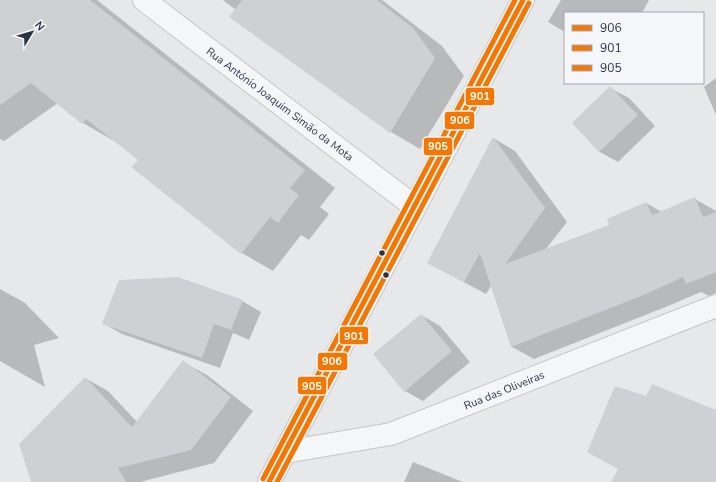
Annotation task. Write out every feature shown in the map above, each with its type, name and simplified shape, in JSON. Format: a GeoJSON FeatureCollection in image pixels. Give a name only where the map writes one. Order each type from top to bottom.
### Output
{"type":"FeatureCollection","features":[{"type":"Feature","properties":{"kind":"street","name":"Rua António Joaquim Simão da Mota"},"geometry":{"type":"LineString","coordinates":[[144,0],[415,207]]}},
{"type":"Feature","properties":{"kind":"street"},"geometry":{"type":"LineString","coordinates":[[269,482],[523,0]]}},
{"type":"Feature","properties":{"kind":"street","name":"Rua das Oliveiras"},"geometry":{"type":"LineString","coordinates":[[285,452],[391,434],[716,306]]}},
{"type":"Feature","properties":{"kind":"building"},"geometry":{"type":"Polygon","coordinates":[[[0,0],[90,0],[305,170],[290,188],[299,195],[278,223],[270,217],[241,254],[131,167],[138,160],[86,119],[82,124],[31,83],[0,105],[0,0]]]}},
{"type":"Feature","properties":{"kind":"building"},"geometry":{"type":"Polygon","coordinates":[[[242,0],[377,0],[413,28],[435,58],[390,133],[229,17],[242,0]]]}},
{"type":"Feature","properties":{"kind":"building"},"geometry":{"type":"Polygon","coordinates":[[[610,86],[638,115],[599,152],[572,123],[610,86]]]}},
{"type":"Feature","properties":{"kind":"building"},"geometry":{"type":"Polygon","coordinates":[[[493,137],[545,208],[505,264],[609,225],[607,219],[646,202],[652,215],[695,197],[703,217],[716,212],[716,272],[686,284],[683,277],[646,294],[511,347],[480,253],[464,282],[427,263],[493,137]]]}},
{"type":"Feature","properties":{"kind":"building"},"geometry":{"type":"Polygon","coordinates":[[[178,277],[243,300],[231,330],[214,324],[202,358],[102,324],[119,280],[178,277]]]}},
{"type":"Feature","properties":{"kind":"building"},"geometry":{"type":"Polygon","coordinates":[[[421,314],[452,351],[404,392],[373,354],[421,314]]]}},
{"type":"Feature","properties":{"kind":"building"},"geometry":{"type":"Polygon","coordinates":[[[183,360],[231,397],[191,450],[118,468],[126,482],[31,482],[19,444],[85,377],[132,427],[183,360]]]}},
{"type":"Feature","properties":{"kind":"building"},"geometry":{"type":"Polygon","coordinates":[[[652,384],[716,410],[716,482],[611,482],[618,469],[587,452],[615,386],[646,396],[652,384]]]}},
{"type":"Feature","properties":{"kind":"transit line","name":"905"},"geometry":{"type":"LineString","coordinates":[[263,479],[515,0]]}},
{"type":"Feature","properties":{"kind":"transit line","name":"906"},"geometry":{"type":"LineString","coordinates":[[269,482],[523,0]]}},
{"type":"Feature","properties":{"kind":"transit line","name":"901"},"geometry":{"type":"LineString","coordinates":[[277,482],[529,3]]}}]}
